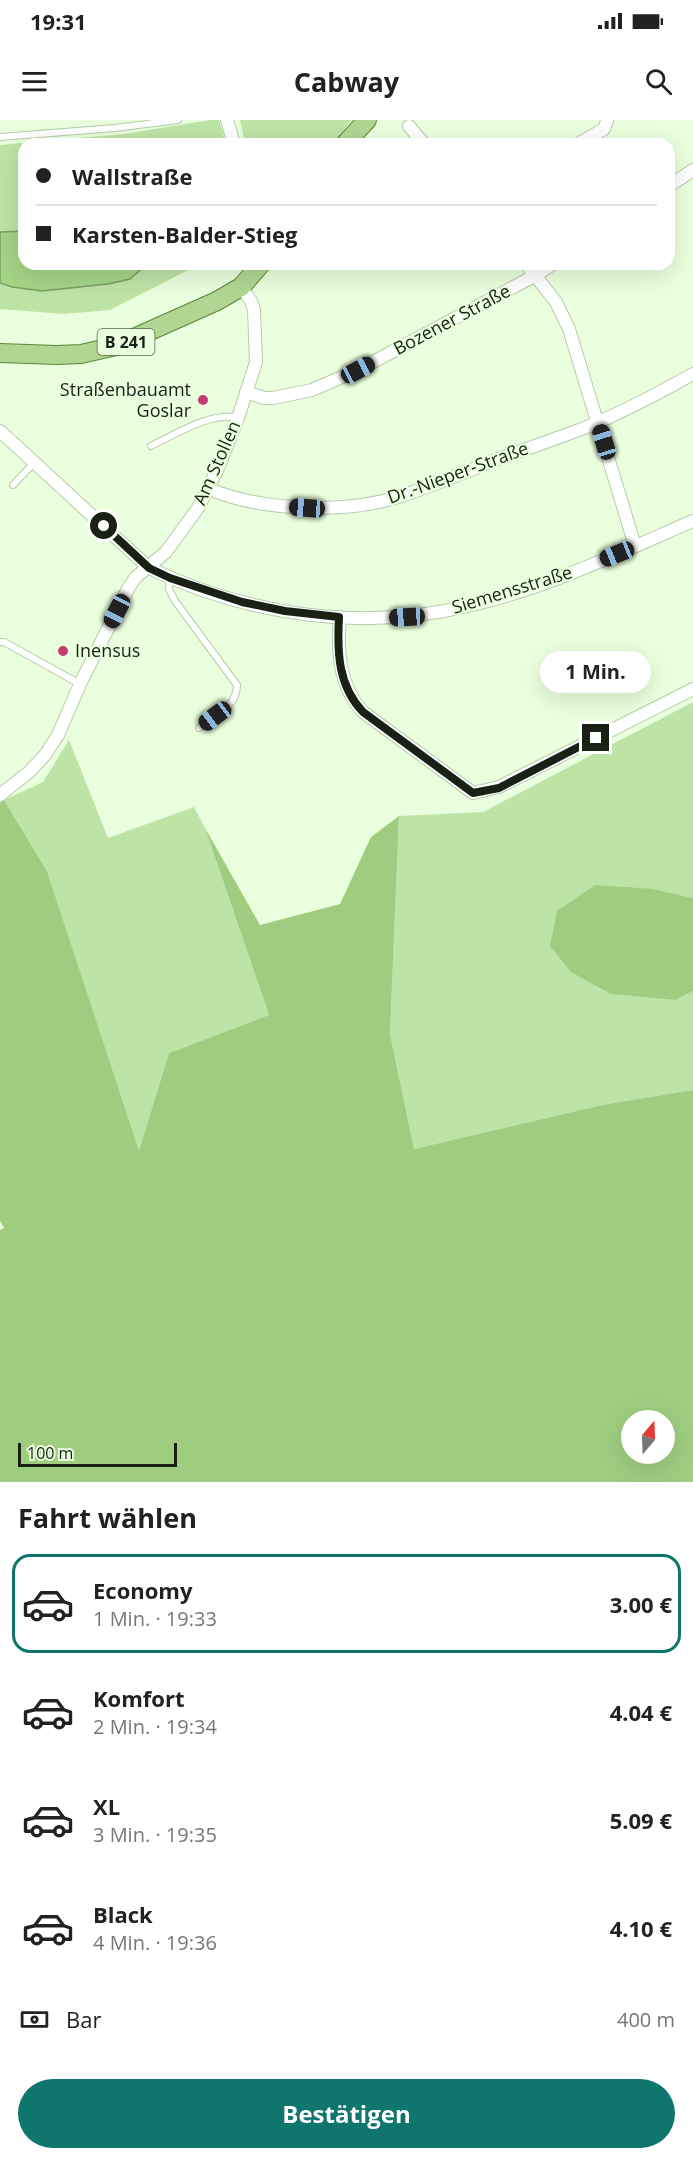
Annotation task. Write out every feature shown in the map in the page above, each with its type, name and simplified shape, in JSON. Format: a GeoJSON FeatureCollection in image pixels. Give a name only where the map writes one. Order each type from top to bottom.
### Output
{"type":"FeatureCollection","features":[{"type":"Feature","properties":{"kind":"main road"},"geometry":{"type":"LineString","coordinates":[[348,138],[358,120]]}},
{"type":"Feature","properties":{"kind":"main road"},"geometry":{"type":"LineString","coordinates":[[350,138],[368,120]]}},
{"type":"Feature","properties":{"kind":"main road","name":"B 241"},"geometry":{"type":"LineString","coordinates":[[0,353],[57,356],[100,351],[116,346],[176,320],[241,287],[256,270]]}},
{"type":"Feature","properties":{"kind":"street"},"geometry":{"type":"LineString","coordinates":[[227,120],[232,138]]}},
{"type":"Feature","properties":{"kind":"street"},"geometry":{"type":"LineString","coordinates":[[588,138],[604,129],[609,120]]}},
{"type":"Feature","properties":{"kind":"street"},"geometry":{"type":"LineString","coordinates":[[409,126],[419,138]]}},
{"type":"Feature","properties":{"kind":"street"},"geometry":{"type":"LineString","coordinates":[[675,182],[693,170]]}},
{"type":"Feature","properties":{"kind":"street"},"geometry":{"type":"LineString","coordinates":[[531,270],[563,314],[635,546]]}},
{"type":"Feature","properties":{"kind":"street","name":"Bozener Straße"},"geometry":{"type":"LineString","coordinates":[[246,392],[264,398],[273,398],[312,390],[358,370],[544,270]]}},
{"type":"Feature","properties":{"kind":"street","name":"Am Stollen"},"geometry":{"type":"LineString","coordinates":[[0,795],[45,755],[58,735],[80,684],[129,587],[136,577],[149,568],[178,537],[209,489],[238,418],[256,362],[254,310],[251,301],[241,287]]}},
{"type":"Feature","properties":{"kind":"street","name":"Dr.-Nieper-Straße"},"geometry":{"type":"LineString","coordinates":[[209,489],[223,495],[280,506],[332,508],[367,504],[397,497],[598,422],[693,374]]}},
{"type":"Feature","properties":{"kind":"street","name":"Siemensstraße"},"geometry":{"type":"LineString","coordinates":[[0,431],[149,568],[170,578],[242,602],[285,611],[339,617],[407,617],[473,605],[534,587],[693,521]]}},
{"type":"Feature","properties":{"kind":"street"},"geometry":{"type":"LineString","coordinates":[[339,617],[343,680],[354,703],[473,793],[499,788],[693,689]]}},
{"type":"Feature","properties":{"kind":"lane"},"geometry":{"type":"LineString","coordinates":[[0,137],[115,128],[178,120]]}},
{"type":"Feature","properties":{"kind":"lane"},"geometry":{"type":"LineString","coordinates":[[151,446],[214,417],[238,418]]}},
{"type":"Feature","properties":{"kind":"lane"},"geometry":{"type":"LineString","coordinates":[[13,485],[34,462]]}},
{"type":"Feature","properties":{"kind":"lane"},"geometry":{"type":"LineString","coordinates":[[170,578],[169,589],[175,601],[237,685],[237,693],[232,704],[199,728]]}},
{"type":"Feature","properties":{"kind":"lane"},"geometry":{"type":"LineString","coordinates":[[0,642],[4,642],[80,684]]}},
{"type":"Feature","properties":{"kind":"shaded area"},"geometry":{"type":"Polygon","coordinates":[[[219,120],[224,138],[79,138],[219,120]]]}},
{"type":"Feature","properties":{"kind":"shaded area"},"geometry":{"type":"Polygon","coordinates":[[[240,120],[351,120],[338,138],[244,138],[240,120]]]}},
{"type":"Feature","properties":{"kind":"shaded area"},"geometry":{"type":"Polygon","coordinates":[[[18,143],[18,231],[0,232],[0,145],[18,143]]]}},
{"type":"Feature","properties":{"kind":"shaded area"},"geometry":{"type":"Polygon","coordinates":[[[18,231],[18,270],[140,270],[130,279],[108,284],[42,291],[12,287],[0,283],[0,232],[18,231]]]}},
{"type":"Feature","properties":{"kind":"shaded area"},"geometry":{"type":"Polygon","coordinates":[[[140,270],[188,270],[110,310],[64,314],[0,309],[0,283],[42,291],[108,284],[130,279],[140,270]]]}},
{"type":"Feature","properties":{"kind":"shaded area"},"geometry":{"type":"Polygon","coordinates":[[[693,702],[693,898],[654,889],[676,1000],[693,991],[693,1090],[602,1105],[414,1149],[390,1034],[399,816],[483,812],[693,702]]]}},
{"type":"Feature","properties":{"kind":"shaded area"},"geometry":{"type":"Polygon","coordinates":[[[69,740],[108,838],[194,807],[205,828],[269,1015],[169,1053],[139,1152],[47,871],[4,800],[43,782],[69,740]]]}},
{"type":"Feature","properties":{"kind":"shaded area"},"geometry":{"type":"Polygon","coordinates":[[[4,800],[47,871],[139,1151],[169,1053],[269,1015],[205,828],[260,925],[340,904],[371,837],[399,816],[390,1034],[414,1149],[602,1105],[693,1090],[693,1482],[0,1482],[0,1230],[4,1228],[0,1221],[0,803],[4,800]]]}},
{"type":"Feature","properties":{"kind":"shaded area"},"geometry":{"type":"Polygon","coordinates":[[[595,885],[654,889],[693,898],[693,991],[676,1000],[611,994],[571,972],[550,946],[557,911],[595,885]]]}},
{"type":"Feature","properties":{"kind":"place","name":"Straßenbauamt Goslar"},"geometry":{"type":"Point","coordinates":[203,400]}},
{"type":"Feature","properties":{"kind":"place","name":"Inensus"},"geometry":{"type":"Point","coordinates":[63,651]}},
{"type":"Feature","properties":{"kind":"route"},"geometry":{"type":"LineString","coordinates":[[104,526],[149,568],[170,578],[242,602],[285,611],[339,617],[343,680],[354,703],[438,769],[473,793],[499,788],[596,738]]}}]}
